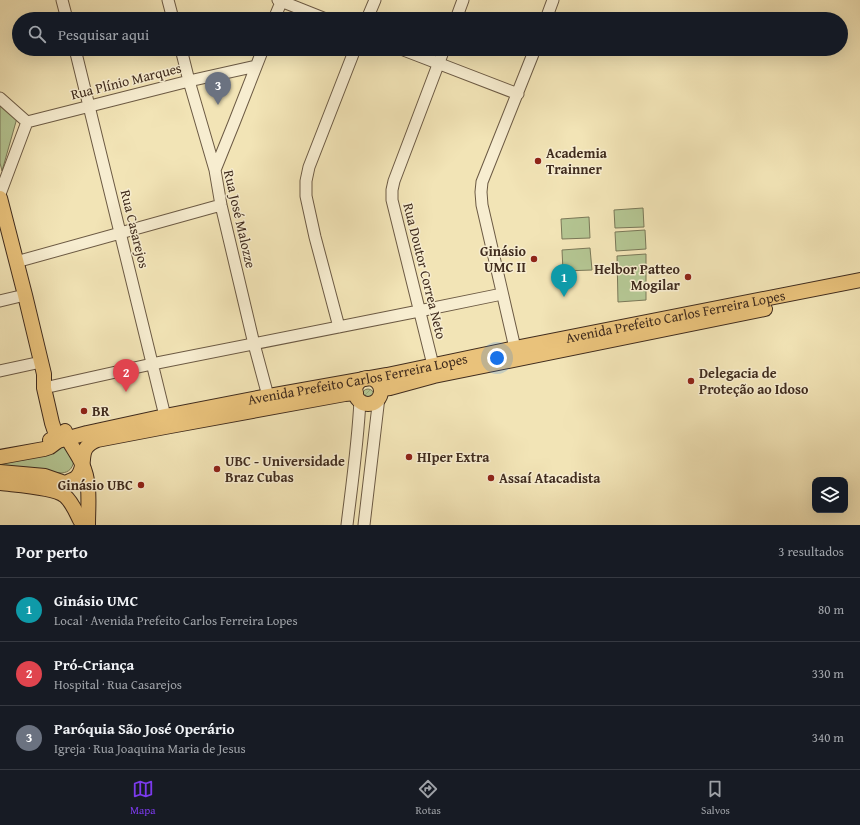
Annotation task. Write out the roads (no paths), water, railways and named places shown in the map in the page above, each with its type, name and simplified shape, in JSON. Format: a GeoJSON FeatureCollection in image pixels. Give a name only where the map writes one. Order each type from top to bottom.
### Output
{"type":"FeatureCollection","features":[{"type":"Feature","properties":{"kind":"main road"},"geometry":{"type":"LineString","coordinates":[[0,198],[5,238],[16,262],[25,295],[45,378],[52,423],[82,464],[87,482],[88,497],[83,523]]}},
{"type":"Feature","properties":{"kind":"main road","name":"Avenida Prefeito Carlos Ferreira Lopes"},"geometry":{"type":"LineString","coordinates":[[63,440],[87,433],[165,416],[387,375],[515,348],[860,280]]}},
{"type":"Feature","properties":{"kind":"main road","name":"Avenida Prefeito Carlos Ferreira Lopes"},"geometry":{"type":"LineString","coordinates":[[380,393],[390,388],[434,376],[860,290]]}},
{"type":"Feature","properties":{"kind":"main road"},"geometry":{"type":"LineString","coordinates":[[366,378],[374,379],[380,385],[380,393],[377,401],[366,404],[358,397],[356,389],[359,382],[366,378]]}},
{"type":"Feature","properties":{"kind":"main road","name":"Avenida Prefeito Carlos Ferreira Lopes"},"geometry":{"type":"LineString","coordinates":[[65,483],[77,477],[86,447],[90,443],[97,440],[349,393],[358,397]]}},
{"type":"Feature","properties":{"kind":"main road"},"geometry":{"type":"LineString","coordinates":[[0,447],[43,440],[63,440]]}},
{"type":"Feature","properties":{"kind":"main road"},"geometry":{"type":"LineString","coordinates":[[0,457],[44,449],[63,440]]}},
{"type":"Feature","properties":{"kind":"main road"},"geometry":{"type":"LineString","coordinates":[[0,472],[45,476],[65,483],[76,500],[83,523]]}},
{"type":"Feature","properties":{"kind":"main road"},"geometry":{"type":"LineString","coordinates":[[0,484],[58,491],[70,501],[83,523]]}},
{"type":"Feature","properties":{"kind":"street"},"geometry":{"type":"LineString","coordinates":[[62,0],[65,12]]}},
{"type":"Feature","properties":{"kind":"street"},"geometry":{"type":"LineString","coordinates":[[168,0],[171,12]]}},
{"type":"Feature","properties":{"kind":"street"},"geometry":{"type":"LineString","coordinates":[[276,12],[280,0],[309,12]]}},
{"type":"Feature","properties":{"kind":"street"},"geometry":{"type":"LineString","coordinates":[[370,12],[375,0]]}},
{"type":"Feature","properties":{"kind":"street"},"geometry":{"type":"LineString","coordinates":[[459,12],[464,0]]}},
{"type":"Feature","properties":{"kind":"street"},"geometry":{"type":"LineString","coordinates":[[549,12],[553,0]]}},
{"type":"Feature","properties":{"kind":"street","name":"Rua Casarejos"},"geometry":{"type":"LineString","coordinates":[[77,56],[165,416]]}},
{"type":"Feature","properties":{"kind":"street","name":"Rua José Malozze"},"geometry":{"type":"LineString","coordinates":[[183,56],[188,81],[215,170],[220,205],[268,396]]}},
{"type":"Feature","properties":{"kind":"street"},"geometry":{"type":"LineString","coordinates":[[215,170],[260,56]]}},
{"type":"Feature","properties":{"kind":"street"},"geometry":{"type":"LineString","coordinates":[[338,327],[315,237],[306,196],[306,182],[309,167],[352,56]]}},
{"type":"Feature","properties":{"kind":"street"},"geometry":{"type":"LineString","coordinates":[[418,56],[518,94]]}},
{"type":"Feature","properties":{"kind":"street","name":"Rua Doutor Correa Neto"},"geometry":{"type":"LineString","coordinates":[[433,365],[392,200],[392,190],[394,181],[441,56]]}},
{"type":"Feature","properties":{"kind":"street"},"geometry":{"type":"LineString","coordinates":[[515,348],[482,204],[481,192],[482,182],[532,56]]}},
{"type":"Feature","properties":{"kind":"street","name":"Rua Plínio Marques"},"geometry":{"type":"LineString","coordinates":[[27,122],[188,81],[256,66]]}},
{"type":"Feature","properties":{"kind":"street"},"geometry":{"type":"LineString","coordinates":[[0,98],[27,122],[0,194]]}},
{"type":"Feature","properties":{"kind":"street"},"geometry":{"type":"LineString","coordinates":[[16,262],[220,205]]}},
{"type":"Feature","properties":{"kind":"street"},"geometry":{"type":"LineString","coordinates":[[0,371],[45,378],[152,364],[502,294]]}},
{"type":"Feature","properties":{"kind":"street"},"geometry":{"type":"LineString","coordinates":[[0,301],[25,295]]}},
{"type":"Feature","properties":{"kind":"street"},"geometry":{"type":"LineString","coordinates":[[364,525],[380,393]]}},
{"type":"Feature","properties":{"kind":"street"},"geometry":{"type":"LineString","coordinates":[[347,525],[359,418],[358,397]]}},
{"type":"Feature","properties":{"kind":"place","name":"Paróquia São José Operário"},"geometry":{"type":"Point","coordinates":[218,105]}},
{"type":"Feature","properties":{"kind":"place","name":"Academia Trainner"},"geometry":{"type":"Point","coordinates":[538,161]}},
{"type":"Feature","properties":{"kind":"place","name":"Ginásio UMC II"},"geometry":{"type":"Point","coordinates":[534,259]}},
{"type":"Feature","properties":{"kind":"place","name":"Helbor Patteo Mogilar"},"geometry":{"type":"Point","coordinates":[688,277]}},
{"type":"Feature","properties":{"kind":"place","name":"Ginásio UMC"},"geometry":{"type":"Point","coordinates":[564,297]}},
{"type":"Feature","properties":{"kind":"place","name":"Delegacia de Proteção ao Idoso"},"geometry":{"type":"Point","coordinates":[691,381]}},
{"type":"Feature","properties":{"kind":"place","name":"Pró-Criança"},"geometry":{"type":"Point","coordinates":[126,392]}},
{"type":"Feature","properties":{"kind":"place","name":"BR"},"geometry":{"type":"Point","coordinates":[84,411]}},
{"type":"Feature","properties":{"kind":"place","name":"HIper Extra"},"geometry":{"type":"Point","coordinates":[409,457]}},
{"type":"Feature","properties":{"kind":"place","name":"UBC - Universidade Braz Cubas"},"geometry":{"type":"Point","coordinates":[217,469]}},
{"type":"Feature","properties":{"kind":"place","name":"Assaí Atacadista"},"geometry":{"type":"Point","coordinates":[491,478]}},
{"type":"Feature","properties":{"kind":"place","name":"Ginásio UBC"},"geometry":{"type":"Point","coordinates":[141,485]}}]}
